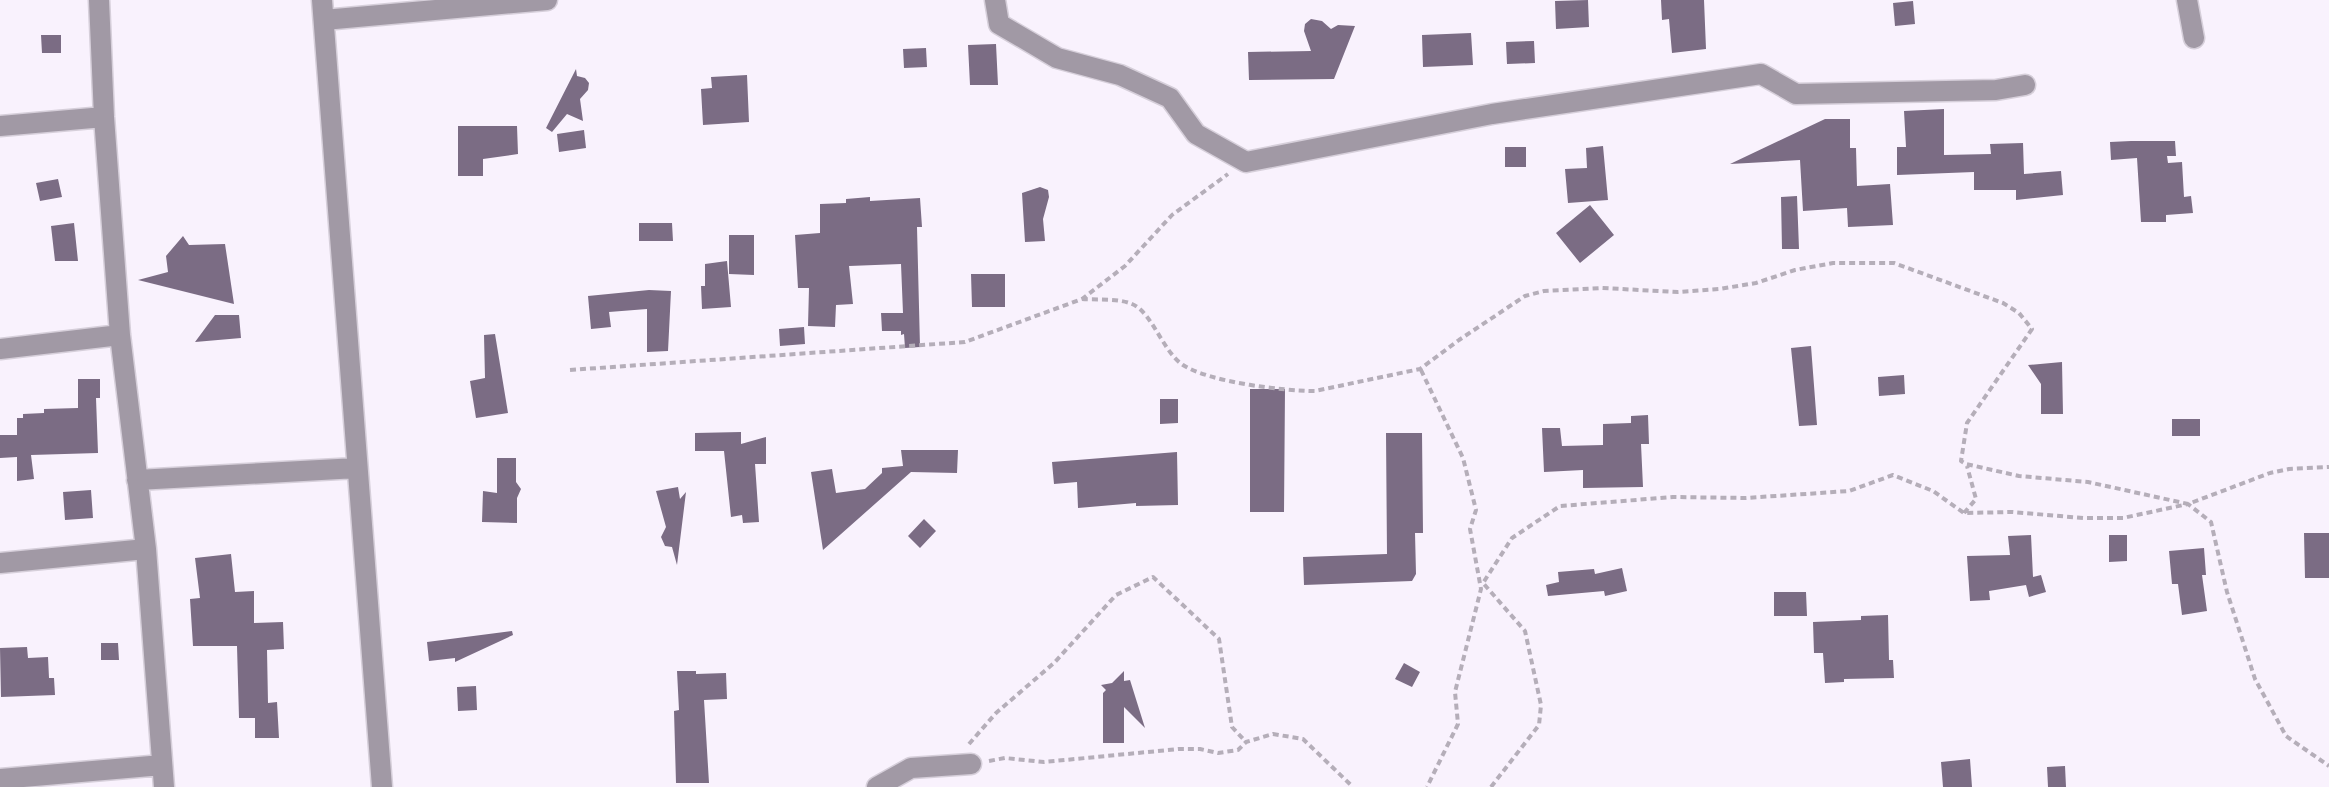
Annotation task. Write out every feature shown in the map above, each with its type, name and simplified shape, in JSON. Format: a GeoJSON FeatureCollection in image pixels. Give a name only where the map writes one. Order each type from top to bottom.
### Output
{"type":"FeatureCollection","features":[{"type":"Feature","properties":{"kind":"street"},"geometry":{"type":"LineString","coordinates":[[99,0],[120,335],[146,549],[164,787]]}},
{"type":"Feature","properties":{"kind":"street"},"geometry":{"type":"LineString","coordinates":[[382,787],[323,10],[547,0]]}},
{"type":"Feature","properties":{"kind":"street"},"geometry":{"type":"LineString","coordinates":[[995,0],[999,24],[1057,58],[1120,75],[1170,98],[1196,134],[1246,162],[1492,114],[1761,74],[1796,94],[1996,90],[2025,85]]}},
{"type":"Feature","properties":{"kind":"street"},"geometry":{"type":"LineString","coordinates":[[2187,0],[2194,38]]}},
{"type":"Feature","properties":{"kind":"street"},"geometry":{"type":"LineString","coordinates":[[0,126],[104,117]]}},
{"type":"Feature","properties":{"kind":"street"},"geometry":{"type":"LineString","coordinates":[[0,349],[120,335]]}},
{"type":"Feature","properties":{"kind":"street"},"geometry":{"type":"LineString","coordinates":[[137,480],[357,468]]}},
{"type":"Feature","properties":{"kind":"street"},"geometry":{"type":"LineString","coordinates":[[0,563],[146,549]]}},
{"type":"Feature","properties":{"kind":"street"},"geometry":{"type":"LineString","coordinates":[[877,787],[911,768],[962,764]]}},
{"type":"Feature","properties":{"kind":"street"},"geometry":{"type":"LineString","coordinates":[[0,779],[162,765]]}},
{"type":"Feature","properties":{"kind":"path"},"geometry":{"type":"LineString","coordinates":[[570,370],[965,342],[1082,299],[1125,266],[1172,215],[1246,162]]}},
{"type":"Feature","properties":{"kind":"path"},"geometry":{"type":"LineString","coordinates":[[1082,299],[1132,304],[1146,317],[1182,364],[1214,378],[1315,391],[1420,369],[1525,296],[1544,291],[1602,288],[1697,291],[1756,283],[1795,270],[1833,263],[1894,263],[2003,303],[2019,313],[2032,329],[1967,423],[1961,461],[2019,476],[2088,482],[2188,504],[2211,522],[2227,592],[2255,679],[2286,736],[2329,766]]}},
{"type":"Feature","properties":{"kind":"path"},"geometry":{"type":"LineString","coordinates":[[1420,369],[1463,458],[1476,510],[1470,529],[1481,589],[1455,692],[1458,724],[1427,787]]}},
{"type":"Feature","properties":{"kind":"path"},"geometry":{"type":"LineString","coordinates":[[1964,513],[1976,499],[1966,464]]}},
{"type":"Feature","properties":{"kind":"path"},"geometry":{"type":"LineString","coordinates":[[1491,787],[1539,725],[1541,705],[1525,631],[1483,583],[1512,538],[1560,506],[1673,497],[1746,498],[1849,491],[1893,475],[1933,491],[1964,513],[2012,512],[2123,518],[2188,504],[2270,473],[2329,467]]}},
{"type":"Feature","properties":{"kind":"path"},"geometry":{"type":"LineString","coordinates":[[962,764],[996,713],[1054,663],[1116,595],[1153,577],[1219,639],[1232,727],[1246,742]]}},
{"type":"Feature","properties":{"kind":"path"},"geometry":{"type":"LineString","coordinates":[[962,764],[1005,758],[1044,762],[1179,749],[1218,753],[1238,750],[1246,742],[1273,734],[1303,739],[1353,787]]}},
{"type":"Feature","properties":{"kind":"building"},"geometry":{"type":"Polygon","coordinates":[[[1588,0],[1589,27],[1556,29],[1555,1],[1588,0]]]}},
{"type":"Feature","properties":{"kind":"building"},"geometry":{"type":"Polygon","coordinates":[[[1661,0],[1704,0],[1706,49],[1672,53],[1669,19],[1662,20],[1661,0]]]}},
{"type":"Feature","properties":{"kind":"building"},"geometry":{"type":"Polygon","coordinates":[[[1913,1],[1915,24],[1895,26],[1893,3],[1913,1]]]}},
{"type":"Feature","properties":{"kind":"building"},"geometry":{"type":"Polygon","coordinates":[[[1311,19],[1322,21],[1331,29],[1338,25],[1355,26],[1334,79],[1249,80],[1248,52],[1311,51],[1304,31],[1305,24],[1311,19]]]}},
{"type":"Feature","properties":{"kind":"building"},"geometry":{"type":"Polygon","coordinates":[[[1471,33],[1473,65],[1423,67],[1422,35],[1471,33]]]}},
{"type":"Feature","properties":{"kind":"building"},"geometry":{"type":"Polygon","coordinates":[[[41,35],[61,35],[61,53],[42,53],[41,35]]]}},
{"type":"Feature","properties":{"kind":"building"},"geometry":{"type":"Polygon","coordinates":[[[1534,41],[1535,63],[1507,64],[1506,42],[1534,41]]]}},
{"type":"Feature","properties":{"kind":"building"},"geometry":{"type":"Polygon","coordinates":[[[996,44],[998,85],[970,85],[968,45],[996,44]]]}},
{"type":"Feature","properties":{"kind":"building"},"geometry":{"type":"Polygon","coordinates":[[[926,48],[927,67],[904,68],[903,49],[926,48]]]}},
{"type":"Feature","properties":{"kind":"building"},"geometry":{"type":"Polygon","coordinates":[[[576,69],[577,76],[589,83],[588,90],[580,99],[583,121],[567,114],[552,132],[546,128],[576,69]]]}},
{"type":"Feature","properties":{"kind":"building"},"geometry":{"type":"Polygon","coordinates":[[[747,75],[749,122],[703,125],[701,89],[712,88],[711,77],[747,75]]]}},
{"type":"Feature","properties":{"kind":"building"},"geometry":{"type":"Polygon","coordinates":[[[1944,109],[1944,155],[1991,154],[1990,144],[2023,143],[2024,174],[2061,171],[2063,195],[2016,200],[2016,190],[1974,190],[1974,172],[1897,175],[1897,147],[1906,147],[1904,111],[1944,109]]]}},
{"type":"Feature","properties":{"kind":"building"},"geometry":{"type":"Polygon","coordinates":[[[1825,119],[1850,119],[1850,148],[1856,148],[1857,186],[1890,184],[1893,225],[1848,227],[1847,208],[1803,211],[1800,160],[1730,164],[1825,119]]]}},
{"type":"Feature","properties":{"kind":"building"},"geometry":{"type":"Polygon","coordinates":[[[458,126],[517,126],[518,154],[483,159],[483,176],[458,176],[458,126]]]}},
{"type":"Feature","properties":{"kind":"building"},"geometry":{"type":"Polygon","coordinates":[[[584,130],[586,148],[559,152],[557,134],[584,130]]]}},
{"type":"Feature","properties":{"kind":"building"},"geometry":{"type":"Polygon","coordinates":[[[2175,141],[2176,156],[2167,156],[2168,163],[2182,162],[2184,197],[2191,196],[2193,213],[2166,215],[2166,222],[2141,222],[2137,158],[2111,160],[2110,142],[2175,141]]]}},
{"type":"Feature","properties":{"kind":"building"},"geometry":{"type":"Polygon","coordinates":[[[1603,146],[1608,200],[1568,203],[1565,169],[1587,168],[1586,148],[1603,146]]]}},
{"type":"Feature","properties":{"kind":"building"},"geometry":{"type":"Polygon","coordinates":[[[1505,147],[1526,147],[1526,167],[1505,167],[1505,147]]]}},
{"type":"Feature","properties":{"kind":"building"},"geometry":{"type":"Polygon","coordinates":[[[58,179],[62,197],[40,201],[36,183],[58,179]]]}},
{"type":"Feature","properties":{"kind":"building"},"geometry":{"type":"Polygon","coordinates":[[[1040,187],[1048,190],[1049,197],[1043,219],[1045,241],[1025,242],[1022,193],[1040,187]]]}},
{"type":"Feature","properties":{"kind":"building"},"geometry":{"type":"Polygon","coordinates":[[[1797,196],[1799,249],[1782,249],[1781,197],[1797,196]]]}},
{"type":"Feature","properties":{"kind":"building"},"geometry":{"type":"Polygon","coordinates":[[[870,197],[870,201],[920,198],[922,227],[917,227],[920,347],[905,348],[901,331],[882,331],[881,313],[903,313],[901,264],[849,266],[853,304],[836,305],[835,327],[808,326],[809,288],[798,288],[795,235],[820,233],[820,204],[846,203],[846,199],[870,197]]]}},
{"type":"Feature","properties":{"kind":"building"},"geometry":{"type":"Polygon","coordinates":[[[1590,205],[1614,235],[1580,263],[1556,233],[1590,205]]]}},
{"type":"Feature","properties":{"kind":"building"},"geometry":{"type":"Polygon","coordinates":[[[74,223],[78,261],[55,261],[51,226],[74,223]]]}},
{"type":"Feature","properties":{"kind":"building"},"geometry":{"type":"Polygon","coordinates":[[[639,223],[672,223],[673,241],[639,241],[639,223]]]}},
{"type":"Feature","properties":{"kind":"building"},"geometry":{"type":"Polygon","coordinates":[[[729,235],[754,235],[754,275],[729,274],[729,235]]]}},
{"type":"Feature","properties":{"kind":"building"},"geometry":{"type":"Polygon","coordinates":[[[183,236],[189,245],[225,244],[234,304],[138,280],[168,272],[166,256],[183,236]]]}},
{"type":"Feature","properties":{"kind":"building"},"geometry":{"type":"Polygon","coordinates":[[[727,261],[731,307],[702,309],[701,286],[705,286],[705,264],[727,261]]]}},
{"type":"Feature","properties":{"kind":"building"},"geometry":{"type":"Polygon","coordinates":[[[971,274],[1005,274],[1005,307],[972,307],[971,274]]]}},
{"type":"Feature","properties":{"kind":"building"},"geometry":{"type":"Polygon","coordinates":[[[671,291],[668,351],[647,352],[647,309],[609,312],[611,327],[591,329],[588,296],[671,291]]]}},
{"type":"Feature","properties":{"kind":"building"},"geometry":{"type":"Polygon","coordinates":[[[215,315],[239,315],[241,338],[195,342],[215,315]]]}},
{"type":"Feature","properties":{"kind":"building"},"geometry":{"type":"Polygon","coordinates":[[[804,327],[805,344],[780,346],[779,329],[804,327]]]}},
{"type":"Feature","properties":{"kind":"building"},"geometry":{"type":"Polygon","coordinates":[[[495,334],[508,413],[476,418],[470,381],[485,378],[484,335],[495,334]]]}},
{"type":"Feature","properties":{"kind":"building"},"geometry":{"type":"Polygon","coordinates":[[[1811,346],[1817,425],[1799,426],[1791,348],[1811,346]]]}},
{"type":"Feature","properties":{"kind":"building"},"geometry":{"type":"Polygon","coordinates":[[[2062,362],[2063,414],[2041,414],[2041,384],[2028,365],[2062,362]]]}},
{"type":"Feature","properties":{"kind":"building"},"geometry":{"type":"Polygon","coordinates":[[[1904,375],[1905,394],[1879,396],[1878,377],[1904,375]]]}},
{"type":"Feature","properties":{"kind":"building"},"geometry":{"type":"Polygon","coordinates":[[[78,379],[100,379],[100,398],[96,398],[98,453],[31,455],[34,479],[17,481],[17,457],[0,458],[0,435],[17,435],[17,418],[23,418],[23,414],[44,413],[44,409],[78,408],[78,379]]]}},
{"type":"Feature","properties":{"kind":"building"},"geometry":{"type":"Polygon","coordinates":[[[1250,389],[1285,389],[1284,512],[1250,512],[1250,389]]]}},
{"type":"Feature","properties":{"kind":"building"},"geometry":{"type":"Polygon","coordinates":[[[1160,399],[1178,399],[1178,423],[1160,424],[1160,399]]]}},
{"type":"Feature","properties":{"kind":"building"},"geometry":{"type":"Polygon","coordinates":[[[1648,415],[1649,444],[1641,444],[1643,487],[1583,488],[1583,470],[1544,472],[1542,428],[1560,428],[1562,446],[1603,445],[1603,424],[1631,423],[1631,416],[1648,415]]]}},
{"type":"Feature","properties":{"kind":"building"},"geometry":{"type":"Polygon","coordinates":[[[2172,419],[2200,419],[2200,436],[2172,436],[2172,419]]]}},
{"type":"Feature","properties":{"kind":"building"},"geometry":{"type":"Polygon","coordinates":[[[741,432],[741,444],[766,437],[766,464],[755,464],[759,522],[743,523],[742,515],[731,517],[724,451],[695,451],[695,433],[741,432]]]}},
{"type":"Feature","properties":{"kind":"building"},"geometry":{"type":"Polygon","coordinates":[[[1386,433],[1422,433],[1423,533],[1415,533],[1416,574],[1412,581],[1304,585],[1303,557],[1387,554],[1386,433]]]}},
{"type":"Feature","properties":{"kind":"building"},"geometry":{"type":"Polygon","coordinates":[[[901,450],[958,450],[957,473],[911,472],[823,550],[811,472],[832,469],[836,493],[865,489],[882,473],[882,468],[903,466],[901,450]]]}},
{"type":"Feature","properties":{"kind":"building"},"geometry":{"type":"Polygon","coordinates":[[[1177,452],[1178,505],[1136,506],[1136,503],[1078,508],[1077,482],[1054,484],[1052,462],[1177,452]]]}},
{"type":"Feature","properties":{"kind":"building"},"geometry":{"type":"Polygon","coordinates":[[[497,458],[516,458],[516,482],[521,489],[517,498],[517,523],[482,522],[483,491],[497,493],[497,458]]]}},
{"type":"Feature","properties":{"kind":"building"},"geometry":{"type":"Polygon","coordinates":[[[678,487],[680,499],[686,492],[677,565],[672,547],[665,546],[661,537],[666,527],[656,491],[678,487]]]}},
{"type":"Feature","properties":{"kind":"building"},"geometry":{"type":"Polygon","coordinates":[[[91,490],[93,518],[65,520],[63,492],[91,490]]]}},
{"type":"Feature","properties":{"kind":"building"},"geometry":{"type":"Polygon","coordinates":[[[924,519],[936,531],[920,548],[908,536],[924,519]]]}},
{"type":"Feature","properties":{"kind":"building"},"geometry":{"type":"Polygon","coordinates":[[[2304,533],[2329,533],[2329,578],[2305,578],[2304,533]]]}},
{"type":"Feature","properties":{"kind":"building"},"geometry":{"type":"Polygon","coordinates":[[[2031,535],[2033,577],[2041,575],[2046,592],[2029,597],[2026,585],[1989,591],[1990,600],[1970,601],[1967,556],[2010,555],[2008,536],[2031,535]]]}},
{"type":"Feature","properties":{"kind":"building"},"geometry":{"type":"Polygon","coordinates":[[[2109,535],[2127,535],[2127,561],[2109,562],[2109,535]]]}},
{"type":"Feature","properties":{"kind":"building"},"geometry":{"type":"Polygon","coordinates":[[[2204,548],[2206,575],[2202,575],[2207,611],[2182,615],[2178,584],[2172,584],[2169,551],[2204,548]]]}},
{"type":"Feature","properties":{"kind":"building"},"geometry":{"type":"Polygon","coordinates":[[[231,554],[235,592],[254,591],[254,623],[283,622],[284,649],[267,650],[268,703],[277,702],[279,738],[255,738],[255,718],[239,718],[237,646],[193,646],[190,599],[200,598],[195,558],[231,554]]]}},
{"type":"Feature","properties":{"kind":"building"},"geometry":{"type":"Polygon","coordinates":[[[1622,568],[1627,591],[1605,596],[1604,591],[1548,596],[1546,585],[1559,582],[1558,572],[1594,569],[1595,574],[1622,568]]]}},
{"type":"Feature","properties":{"kind":"building"},"geometry":{"type":"Polygon","coordinates":[[[1774,592],[1806,592],[1807,616],[1774,616],[1774,592]]]}},
{"type":"Feature","properties":{"kind":"building"},"geometry":{"type":"Polygon","coordinates":[[[1888,615],[1889,660],[1893,660],[1894,678],[1844,679],[1844,682],[1825,683],[1823,653],[1814,653],[1813,622],[1861,620],[1861,616],[1888,615]]]}},
{"type":"Feature","properties":{"kind":"building"},"geometry":{"type":"Polygon","coordinates":[[[512,631],[513,635],[455,662],[455,658],[429,661],[427,642],[512,631]]]}},
{"type":"Feature","properties":{"kind":"building"},"geometry":{"type":"Polygon","coordinates":[[[101,643],[118,643],[119,660],[101,660],[101,643]]]}},
{"type":"Feature","properties":{"kind":"building"},"geometry":{"type":"Polygon","coordinates":[[[27,647],[28,658],[48,657],[49,678],[54,678],[55,695],[1,697],[0,648],[27,647]]]}},
{"type":"Feature","properties":{"kind":"building"},"geometry":{"type":"Polygon","coordinates":[[[1404,663],[1420,672],[1412,687],[1395,679],[1404,663]]]}},
{"type":"Feature","properties":{"kind":"building"},"geometry":{"type":"Polygon","coordinates":[[[677,671],[726,673],[727,699],[704,700],[709,783],[676,783],[674,711],[679,710],[677,671]]]}},
{"type":"Feature","properties":{"kind":"building"},"geometry":{"type":"Polygon","coordinates":[[[1124,671],[1124,681],[1130,680],[1145,728],[1124,707],[1124,743],[1103,743],[1103,693],[1106,690],[1101,685],[1112,683],[1124,671]]]}},
{"type":"Feature","properties":{"kind":"building"},"geometry":{"type":"Polygon","coordinates":[[[476,686],[477,710],[458,711],[457,687],[476,686]]]}},
{"type":"Feature","properties":{"kind":"building"},"geometry":{"type":"Polygon","coordinates":[[[1970,759],[1972,787],[1943,787],[1941,762],[1970,759]]]}},
{"type":"Feature","properties":{"kind":"building"},"geometry":{"type":"Polygon","coordinates":[[[2065,766],[2066,787],[2048,787],[2047,767],[2065,766]]]}}]}
